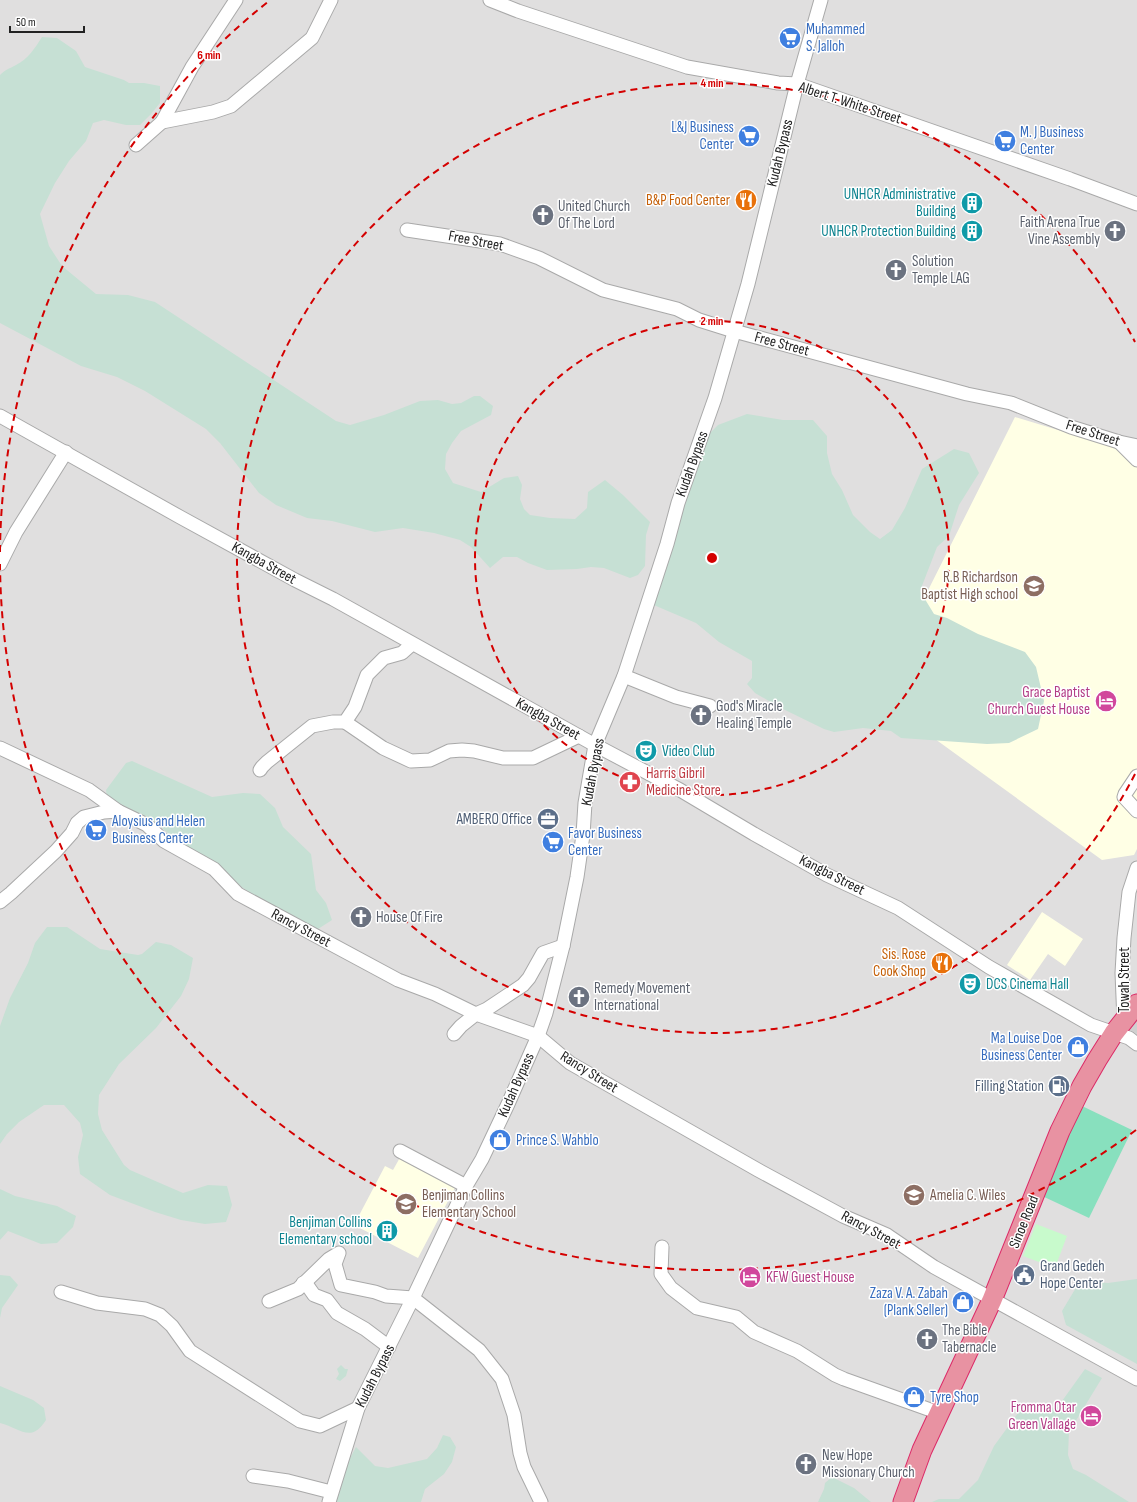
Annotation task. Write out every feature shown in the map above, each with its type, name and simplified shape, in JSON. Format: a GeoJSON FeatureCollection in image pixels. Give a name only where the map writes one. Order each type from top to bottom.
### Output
{"type":"FeatureCollection","features":[{"type":"Feature","properties":{"kind":"highway","name":"Sinoe Road"},"geometry":{"type":"LineString","coordinates":[[903,1502],[922,1450],[992,1300],[1060,1131],[1082,1086],[1119,1027],[1137,1004]]}},
{"type":"Feature","properties":{"kind":"street"},"geometry":{"type":"LineString","coordinates":[[136,145],[162,122],[192,67],[236,0]]}},
{"type":"Feature","properties":{"kind":"street"},"geometry":{"type":"LineString","coordinates":[[162,122],[213,112],[231,106],[312,38],[331,0]]}},
{"type":"Feature","properties":{"kind":"street","name":"Albert T. White Street"},"geometry":{"type":"LineString","coordinates":[[490,0],[518,11],[687,67],[778,84],[797,84],[1070,179],[1137,204]]}},
{"type":"Feature","properties":{"kind":"street","name":"Kudah Bypass"},"geometry":{"type":"LineString","coordinates":[[330,1497],[358,1408],[413,1298],[466,1186],[482,1160],[538,1036],[546,1013],[563,946],[577,877],[583,835],[585,803],[595,745],[624,676],[648,605],[678,504],[715,398],[748,284],[797,84],[821,0]]}},
{"type":"Feature","properties":{"kind":"street","name":"Free Street"},"geometry":{"type":"LineString","coordinates":[[407,230],[500,244],[539,258],[603,290],[677,310],[699,320],[734,331],[967,394],[1011,403],[1071,427],[1137,446]]}},
{"type":"Feature","properties":{"kind":"street","name":"Kangba Street"},"geometry":{"type":"LineString","coordinates":[[0,416],[180,517],[295,580],[333,599],[595,745],[680,790],[827,875],[898,908],[996,970],[1091,1025],[1119,1027],[1137,1044]]}},
{"type":"Feature","properties":{"kind":"street"},"geometry":{"type":"LineString","coordinates":[[1120,442],[1137,460]]}},
{"type":"Feature","properties":{"kind":"street"},"geometry":{"type":"LineString","coordinates":[[0,564],[16,532],[66,452]]}},
{"type":"Feature","properties":{"kind":"street"},"geometry":{"type":"LineString","coordinates":[[345,722],[356,707],[367,675],[384,658],[402,653],[412,644]]}},
{"type":"Feature","properties":{"kind":"street"},"geometry":{"type":"LineString","coordinates":[[624,676],[676,697],[710,706]]}},
{"type":"Feature","properties":{"kind":"street"},"geometry":{"type":"LineString","coordinates":[[260,770],[262,766],[312,726],[333,722],[345,722],[383,748],[411,761],[430,760],[449,751],[462,750],[502,758],[533,758],[579,736]]}},
{"type":"Feature","properties":{"kind":"street","name":"Rancy Street"},"geometry":{"type":"LineString","coordinates":[[0,748],[89,790],[118,811],[147,825],[164,841],[214,868],[238,894],[398,980],[435,994],[476,1014],[538,1036],[570,1063],[758,1170],[843,1216],[887,1236],[934,1267],[1137,1379]]}},
{"type":"Feature","properties":{"kind":"street"},"geometry":{"type":"LineString","coordinates":[[1137,776],[1124,797],[1137,812]]}},
{"type":"Feature","properties":{"kind":"street"},"geometry":{"type":"LineString","coordinates":[[0,902],[56,851],[72,833],[77,823],[84,817],[104,812],[118,811]]}},
{"type":"Feature","properties":{"kind":"street","name":"Towah Street"},"geometry":{"type":"LineString","coordinates":[[1119,1027],[1124,938],[1129,892],[1137,868]]}},
{"type":"Feature","properties":{"kind":"street"},"geometry":{"type":"LineString","coordinates":[[454,1034],[461,1026],[476,1014],[487,1009],[523,985],[543,953],[563,946]]}},
{"type":"Feature","properties":{"kind":"street"},"geometry":{"type":"LineString","coordinates":[[400,1151],[466,1186]]}},
{"type":"Feature","properties":{"kind":"street"},"geometry":{"type":"LineString","coordinates":[[662,1247],[661,1274],[671,1288],[697,1308],[736,1317],[754,1332],[797,1350],[839,1377],[939,1413]]}},
{"type":"Feature","properties":{"kind":"street"},"geometry":{"type":"LineString","coordinates":[[269,1301],[298,1288],[328,1259],[339,1253],[335,1264],[341,1285],[375,1292],[386,1296],[413,1298],[479,1350],[502,1379],[514,1415],[520,1453],[524,1466],[541,1502]]}},
{"type":"Feature","properties":{"kind":"street"},"geometry":{"type":"LineString","coordinates":[[303,1283],[307,1285],[314,1295],[327,1300],[337,1312],[365,1329],[389,1347]]}},
{"type":"Feature","properties":{"kind":"street"},"geometry":{"type":"LineString","coordinates":[[61,1292],[96,1303],[145,1309],[160,1315],[172,1326],[190,1351],[300,1421],[320,1426],[358,1408]]}},
{"type":"Feature","properties":{"kind":"street"},"geometry":{"type":"LineString","coordinates":[[253,1476],[288,1481],[330,1497]]}},
{"type":"Feature","properties":{"kind":"shaded area"},"geometry":{"type":"Polygon","coordinates":[[[0,0],[1137,0],[1137,1502],[0,1502],[0,0]]]}},
{"type":"Feature","properties":{"kind":"shaded area"},"geometry":{"type":"Polygon","coordinates":[[[42,37],[57,38],[76,51],[85,67],[129,83],[144,83],[160,86],[160,103],[140,125],[126,125],[104,120],[93,123],[86,141],[69,161],[55,183],[40,214],[49,246],[62,266],[96,294],[128,295],[155,302],[336,421],[350,425],[384,415],[420,401],[438,400],[452,404],[461,403],[474,396],[480,396],[493,406],[491,415],[461,431],[452,443],[446,454],[445,469],[453,483],[481,492],[504,478],[518,476],[522,485],[520,499],[524,509],[530,515],[550,518],[575,519],[587,508],[588,492],[605,480],[623,495],[650,522],[646,535],[645,566],[638,575],[630,578],[604,568],[591,567],[547,570],[517,557],[503,557],[490,568],[471,547],[460,540],[434,533],[403,528],[375,532],[332,521],[307,518],[276,505],[259,493],[220,443],[206,429],[145,391],[117,377],[81,366],[0,323],[0,75],[24,60],[42,37]]]}},
{"type":"Feature","properties":{"kind":"shaded area"},"geometry":{"type":"Polygon","coordinates":[[[747,414],[783,420],[813,420],[827,436],[827,453],[832,474],[842,490],[853,515],[870,532],[880,539],[892,530],[905,508],[922,469],[954,449],[969,453],[979,473],[959,505],[949,536],[937,547],[920,591],[934,614],[947,618],[978,634],[1025,652],[1036,667],[1044,701],[1038,729],[1009,743],[987,744],[901,738],[891,731],[863,728],[834,732],[824,729],[783,709],[755,693],[747,684],[752,678],[752,661],[719,642],[696,623],[649,603],[704,439],[718,425],[747,414]]]}},
{"type":"Feature","properties":{"kind":"shaded area","name":"R.B Richardson Baptist High school"},"geometry":{"type":"Polygon","coordinates":[[[1015,417],[1137,454],[1137,849],[1134,855],[1102,860],[913,723],[873,700],[1015,417]]]}},
{"type":"Feature","properties":{"kind":"shaded area"},"geometry":{"type":"Polygon","coordinates":[[[132,761],[212,797],[243,793],[260,794],[275,808],[283,827],[311,854],[316,890],[326,903],[332,920],[318,929],[300,924],[263,902],[186,848],[150,818],[129,810],[107,797],[106,790],[126,763],[132,761]]]}},
{"type":"Feature","properties":{"kind":"shaded area"},"geometry":{"type":"Polygon","coordinates":[[[1042,912],[1083,939],[1065,966],[1048,954],[1030,980],[1007,965],[1042,912]]]}},
{"type":"Feature","properties":{"kind":"shaded area"},"geometry":{"type":"Polygon","coordinates":[[[47,927],[67,927],[100,949],[138,955],[142,954],[156,942],[171,945],[193,958],[189,979],[181,996],[156,1028],[119,1064],[99,1095],[98,1114],[102,1130],[124,1165],[130,1170],[183,1193],[208,1185],[227,1186],[232,1205],[226,1222],[205,1224],[181,1220],[155,1212],[110,1195],[80,1174],[78,1157],[83,1135],[80,1123],[64,1105],[44,1105],[19,1122],[7,1134],[0,1144],[0,1026],[10,998],[28,963],[35,943],[47,927]]]}},
{"type":"Feature","properties":{"kind":"shaded area"},"geometry":{"type":"Polygon","coordinates":[[[1137,1007],[1137,1034],[1130,1030],[1128,1018],[1137,1007]]]}},
{"type":"Feature","properties":{"kind":"shaded area","name":"Benjiman Collins Elementary School"},"geometry":{"type":"Polygon","coordinates":[[[402,1154],[458,1182],[418,1258],[354,1225],[385,1166],[393,1170],[402,1154]]]}},
{"type":"Feature","properties":{"kind":"shaded area"},"geometry":{"type":"Polygon","coordinates":[[[0,1189],[15,1196],[57,1206],[76,1216],[73,1227],[57,1243],[41,1244],[8,1231],[0,1240],[0,1189]]]}},
{"type":"Feature","properties":{"kind":"shaded area"},"geometry":{"type":"Polygon","coordinates":[[[0,1275],[10,1276],[18,1285],[2,1308],[0,1318],[0,1275]]]}},
{"type":"Feature","properties":{"kind":"shaded area"},"geometry":{"type":"Polygon","coordinates":[[[1137,1279],[1137,1364],[1066,1325],[1062,1311],[1080,1281],[1108,1283],[1137,1279]]]}},
{"type":"Feature","properties":{"kind":"shaded area"},"geometry":{"type":"Polygon","coordinates":[[[341,1365],[345,1369],[348,1369],[346,1376],[340,1381],[336,1379],[339,1374],[337,1369],[341,1365]]]}},
{"type":"Feature","properties":{"kind":"shaded area"},"geometry":{"type":"Polygon","coordinates":[[[1085,1369],[1102,1378],[1069,1432],[1068,1455],[1073,1469],[1086,1475],[1129,1502],[932,1502],[939,1499],[959,1499],[978,1480],[994,1446],[1023,1406],[1057,1408],[1085,1369]]]}},
{"type":"Feature","properties":{"kind":"shaded area"},"geometry":{"type":"Polygon","coordinates":[[[0,1386],[33,1400],[44,1408],[46,1420],[41,1427],[30,1433],[19,1431],[0,1423],[0,1386]]]}},
{"type":"Feature","properties":{"kind":"shaded area"},"geometry":{"type":"Polygon","coordinates":[[[443,1435],[450,1437],[456,1447],[452,1462],[444,1474],[425,1489],[421,1502],[335,1502],[349,1460],[356,1447],[375,1466],[388,1468],[427,1459],[437,1448],[443,1435]]]}},
{"type":"Feature","properties":{"kind":"shaded area"},"geometry":{"type":"Polygon","coordinates":[[[832,1477],[854,1488],[871,1502],[818,1502],[825,1483],[832,1477]]]}},
{"type":"Feature","properties":{"kind":"green space"},"geometry":{"type":"Polygon","coordinates":[[[1082,1106],[1132,1130],[1089,1218],[1040,1195],[1082,1106]]]}},
{"type":"Feature","properties":{"kind":"green space"},"geometry":{"type":"Polygon","coordinates":[[[1036,1224],[1067,1236],[1055,1268],[1023,1256],[1036,1224]]]}},
{"type":"Feature","properties":{"kind":"place","name":"Muhammed S. Jalloh"},"geometry":{"type":"Point","coordinates":[790,38]}},
{"type":"Feature","properties":{"kind":"place","name":"L&J Business Center"},"geometry":{"type":"Point","coordinates":[749,136]}},
{"type":"Feature","properties":{"kind":"place","name":"M. J Business Center"},"geometry":{"type":"Point","coordinates":[1005,141]}},
{"type":"Feature","properties":{"kind":"place","name":"B&P Food Center"},"geometry":{"type":"Point","coordinates":[746,200]}},
{"type":"Feature","properties":{"kind":"place","name":"UNHCR Administrative Building"},"geometry":{"type":"Point","coordinates":[972,203]}},
{"type":"Feature","properties":{"kind":"place","name":"United Church Of The Lord"},"geometry":{"type":"Point","coordinates":[543,215]}},
{"type":"Feature","properties":{"kind":"place","name":"UNHCR Protection Building"},"geometry":{"type":"Point","coordinates":[972,231]}},
{"type":"Feature","properties":{"kind":"place","name":"Faith Arena True Vine Assembly"},"geometry":{"type":"Point","coordinates":[1115,231]}},
{"type":"Feature","properties":{"kind":"place","name":"Solution Temple LAG"},"geometry":{"type":"Point","coordinates":[896,270]}},
{"type":"Feature","properties":{"kind":"place","name":"R.B Richardson Baptist High school"},"geometry":{"type":"Point","coordinates":[1034,586]}},
{"type":"Feature","properties":{"kind":"place","name":"Grace Baptist Church Guest House"},"geometry":{"type":"Point","coordinates":[1106,701]}},
{"type":"Feature","properties":{"kind":"place","name":"God's Miracle Healing Temple"},"geometry":{"type":"Point","coordinates":[701,715]}},
{"type":"Feature","properties":{"kind":"place","name":"Video Club"},"geometry":{"type":"Point","coordinates":[646,751]}},
{"type":"Feature","properties":{"kind":"place","name":"Harris Gibril Medicine Store"},"geometry":{"type":"Point","coordinates":[630,782]}},
{"type":"Feature","properties":{"kind":"place","name":"AMBERO Office"},"geometry":{"type":"Point","coordinates":[548,819]}},
{"type":"Feature","properties":{"kind":"place","name":"Aloysius and Helen Business Center"},"geometry":{"type":"Point","coordinates":[96,830]}},
{"type":"Feature","properties":{"kind":"place","name":"Favor Business Center"},"geometry":{"type":"Point","coordinates":[553,842]}},
{"type":"Feature","properties":{"kind":"place","name":"House Of Fire"},"geometry":{"type":"Point","coordinates":[361,917]}},
{"type":"Feature","properties":{"kind":"place","name":"Sis. Rose Cook Shop"},"geometry":{"type":"Point","coordinates":[942,963]}},
{"type":"Feature","properties":{"kind":"place","name":"DCS Cinema Hall"},"geometry":{"type":"Point","coordinates":[970,984]}},
{"type":"Feature","properties":{"kind":"place","name":"Remedy Movement International"},"geometry":{"type":"Point","coordinates":[579,997]}},
{"type":"Feature","properties":{"kind":"place","name":"Ma Louise Doe Business Center"},"geometry":{"type":"Point","coordinates":[1078,1047]}},
{"type":"Feature","properties":{"kind":"place","name":"Filling Station"},"geometry":{"type":"Point","coordinates":[1059,1086]}},
{"type":"Feature","properties":{"kind":"place","name":"Prince S. Wahblo"},"geometry":{"type":"Point","coordinates":[500,1140]}},
{"type":"Feature","properties":{"kind":"place","name":"Amelia C. Wiles"},"geometry":{"type":"Point","coordinates":[914,1195]}},
{"type":"Feature","properties":{"kind":"place","name":"Benjiman Collins Elementary School"},"geometry":{"type":"Point","coordinates":[406,1204]}},
{"type":"Feature","properties":{"kind":"place","name":"Benjiman Collins Elementary school"},"geometry":{"type":"Point","coordinates":[387,1231]}},
{"type":"Feature","properties":{"kind":"place","name":"Grand Gedeh Hope Center"},"geometry":{"type":"Point","coordinates":[1024,1275]}},
{"type":"Feature","properties":{"kind":"place","name":"KFW Guest House"},"geometry":{"type":"Point","coordinates":[750,1277]}},
{"type":"Feature","properties":{"kind":"place","name":"Zaza V. A. Zabah (Plank Seller)"},"geometry":{"type":"Point","coordinates":[963,1302]}},
{"type":"Feature","properties":{"kind":"place","name":"The Bible Tabernacle"},"geometry":{"type":"Point","coordinates":[927,1339]}},
{"type":"Feature","properties":{"kind":"place","name":"Tyre Shop"},"geometry":{"type":"Point","coordinates":[914,1397]}},
{"type":"Feature","properties":{"kind":"place","name":"Fromma Otar Green Vallage"},"geometry":{"type":"Point","coordinates":[1091,1416]}},
{"type":"Feature","properties":{"kind":"place","name":"New Hope Missionary Church"},"geometry":{"type":"Point","coordinates":[806,1464]}}]}
